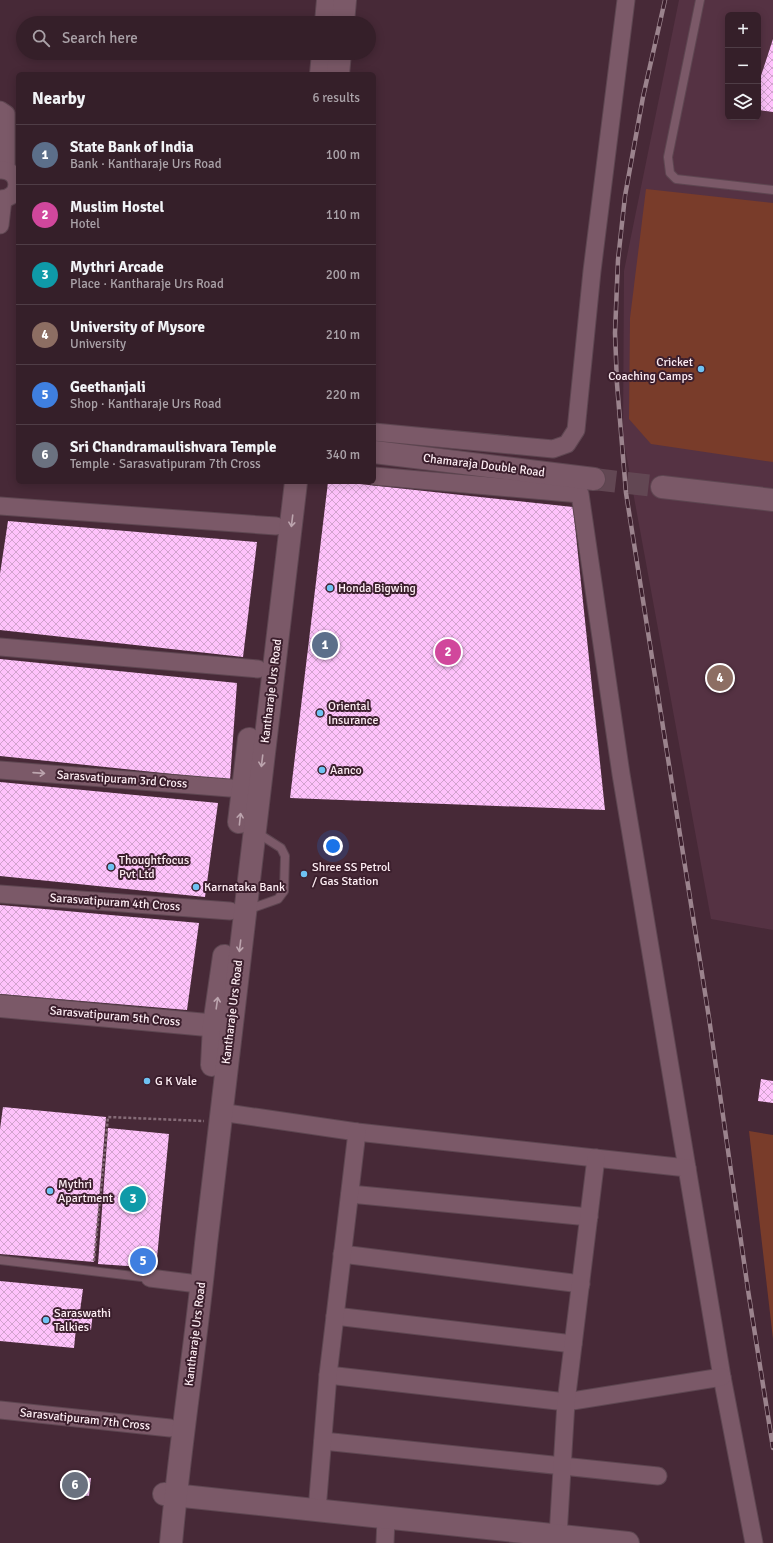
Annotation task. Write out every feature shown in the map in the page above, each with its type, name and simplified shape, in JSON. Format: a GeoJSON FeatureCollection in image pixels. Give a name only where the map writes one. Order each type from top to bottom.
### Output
{"type":"FeatureCollection","features":[{"type":"Feature","properties":{"kind":"street"},"geometry":{"type":"LineString","coordinates":[[327,16],[328,0]]}},
{"type":"Feature","properties":{"kind":"street"},"geometry":{"type":"LineString","coordinates":[[344,16],[345,0]]}},
{"type":"Feature","properties":{"kind":"street"},"geometry":{"type":"LineString","coordinates":[[376,432],[553,449],[567,444],[576,430],[594,256],[626,0]]}},
{"type":"Feature","properties":{"kind":"street"},"geometry":{"type":"LineString","coordinates":[[321,72],[322,60]]}},
{"type":"Feature","properties":{"kind":"street"},"geometry":{"type":"LineString","coordinates":[[338,72],[339,60]]}},
{"type":"Feature","properties":{"kind":"street"},"geometry":{"type":"LineString","coordinates":[[0,110],[6,114],[3,170],[14,175],[16,180]]}},
{"type":"Feature","properties":{"kind":"street"},"geometry":{"type":"LineString","coordinates":[[0,224],[1,199],[12,196],[16,189]]}},
{"type":"Feature","properties":{"kind":"street","name":"Chamaraja Double Road"},"geometry":{"type":"LineString","coordinates":[[376,452],[594,479]]}},
{"type":"Feature","properties":{"kind":"street"},"geometry":{"type":"LineString","coordinates":[[376,476],[580,494],[620,774],[722,1377],[754,1543]]}},
{"type":"Feature","properties":{"kind":"street","name":"Kantharaje Urs Road"},"geometry":{"type":"LineString","coordinates":[[237,911],[254,831],[251,789],[258,669],[282,484]]}},
{"type":"Feature","properties":{"kind":"street","name":"Kantharaje Urs Road"},"geometry":{"type":"LineString","coordinates":[[159,1543],[170,1494],[206,1247],[214,1117],[222,1026],[251,789],[296,484]]}},
{"type":"Feature","properties":{"kind":"street"},"geometry":{"type":"LineString","coordinates":[[662,487],[773,500]]}},
{"type":"Feature","properties":{"kind":"street"},"geometry":{"type":"LineString","coordinates":[[0,506],[276,526]]}},
{"type":"Feature","properties":{"kind":"street"},"geometry":{"type":"LineString","coordinates":[[0,647],[258,669]]}},
{"type":"Feature","properties":{"kind":"street","name":"Sarasvatipuram 3rd Cross"},"geometry":{"type":"LineString","coordinates":[[0,770],[251,789]]}},
{"type":"Feature","properties":{"kind":"street","name":"Sarasvatipuram 4th Cross"},"geometry":{"type":"LineString","coordinates":[[0,894],[237,911]]}},
{"type":"Feature","properties":{"kind":"street","name":"Sarasvatipuram 5th Cross"},"geometry":{"type":"LineString","coordinates":[[0,1006],[222,1026]]}},
{"type":"Feature","properties":{"kind":"street"},"geometry":{"type":"LineString","coordinates":[[214,1117],[687,1168]]}},
{"type":"Feature","properties":{"kind":"street","name":"Kantharaje Urs Road"},"geometry":{"type":"LineString","coordinates":[[171,1543],[170,1428],[214,1117]]}},
{"type":"Feature","properties":{"kind":"street"},"geometry":{"type":"LineString","coordinates":[[317,1510],[328,1375],[357,1132]]}},
{"type":"Feature","properties":{"kind":"street"},"geometry":{"type":"LineString","coordinates":[[558,1536],[566,1402],[596,1158]]}},
{"type":"Feature","properties":{"kind":"street"},"geometry":{"type":"LineString","coordinates":[[350,1194],[589,1217]]}},
{"type":"Feature","properties":{"kind":"street"},"geometry":{"type":"LineString","coordinates":[[342,1254],[581,1284]]}},
{"type":"Feature","properties":{"kind":"street"},"geometry":{"type":"LineString","coordinates":[[150,1278],[190,1283]]}},
{"type":"Feature","properties":{"kind":"street"},"geometry":{"type":"LineString","coordinates":[[335,1316],[573,1344]]}},
{"type":"Feature","properties":{"kind":"street"},"geometry":{"type":"LineString","coordinates":[[328,1375],[566,1402],[722,1377]]}},
{"type":"Feature","properties":{"kind":"street","name":"Sarasvatipuram 7th Cross"},"geometry":{"type":"LineString","coordinates":[[0,1410],[170,1428]]}},
{"type":"Feature","properties":{"kind":"street"},"geometry":{"type":"LineString","coordinates":[[323,1441],[658,1476]]}},
{"type":"Feature","properties":{"kind":"street"},"geometry":{"type":"LineString","coordinates":[[170,1494],[386,1518],[512,1537],[558,1536],[628,1543]]}},
{"type":"Feature","properties":{"kind":"street"},"geometry":{"type":"LineString","coordinates":[[385,1543],[386,1518]]}},
{"type":"Feature","properties":{"kind":"lane"},"geometry":{"type":"LineString","coordinates":[[700,0],[668,157],[670,173],[676,180],[773,190]]}},
{"type":"Feature","properties":{"kind":"lane"},"geometry":{"type":"LineString","coordinates":[[237,911],[278,900],[284,891],[285,856],[281,848],[254,831]]}},
{"type":"Feature","properties":{"kind":"lane"},"geometry":{"type":"LineString","coordinates":[[0,1260],[150,1278]]}},
{"type":"Feature","properties":{"kind":"path"},"geometry":{"type":"LineString","coordinates":[[94,1262],[108,1117],[214,1117]]}},
{"type":"Feature","properties":{"kind":"shaded area"},"geometry":{"type":"Polygon","coordinates":[[[679,0],[773,0],[773,930],[711,919],[623,437],[624,271],[679,0]]]}},
{"type":"Feature","properties":{"kind":"shaded area","name":"Cricket Coaching Camps"},"geometry":{"type":"Polygon","coordinates":[[[646,189],[773,203],[773,462],[651,444],[629,419],[630,318],[646,189]]]}},
{"type":"Feature","properties":{"kind":"shaded area"},"geometry":{"type":"Polygon","coordinates":[[[749,1131],[773,1135],[773,1339],[749,1131]]]}},
{"type":"Feature","properties":{"kind":"building"},"geometry":{"type":"Polygon","coordinates":[[[773,39],[773,112],[761,110],[761,76],[773,39]]]}},
{"type":"Feature","properties":{"kind":"building"},"geometry":{"type":"Polygon","coordinates":[[[328,484],[360,484],[573,507],[605,810],[290,798],[328,484]]]}},
{"type":"Feature","properties":{"kind":"building"},"geometry":{"type":"Polygon","coordinates":[[[8,521],[257,542],[243,657],[0,630],[0,574],[8,521]]]}},
{"type":"Feature","properties":{"kind":"building"},"geometry":{"type":"Polygon","coordinates":[[[0,659],[237,683],[230,780],[0,756],[0,659]]]}},
{"type":"Feature","properties":{"kind":"building"},"geometry":{"type":"Polygon","coordinates":[[[0,782],[218,803],[205,897],[0,876],[0,782]]]}},
{"type":"Feature","properties":{"kind":"building"},"geometry":{"type":"Polygon","coordinates":[[[0,905],[199,923],[187,1010],[0,994],[0,905]]]}},
{"type":"Feature","properties":{"kind":"building"},"geometry":{"type":"Polygon","coordinates":[[[761,1079],[773,1081],[773,1103],[758,1101],[761,1079]]]}},
{"type":"Feature","properties":{"kind":"building","name":"Mythri Apartment"},"geometry":{"type":"Polygon","coordinates":[[[3,1107],[106,1117],[94,1262],[0,1254],[0,1129],[3,1107]]]}},
{"type":"Feature","properties":{"kind":"building"},"geometry":{"type":"Polygon","coordinates":[[[108,1128],[169,1134],[156,1268],[98,1264],[108,1128]]]}},
{"type":"Feature","properties":{"kind":"building","name":"Saraswathi Talkies"},"geometry":{"type":"Polygon","coordinates":[[[0,1281],[83,1289],[80,1311],[93,1312],[91,1330],[76,1328],[74,1348],[0,1341],[0,1281]]]}},
{"type":"Feature","properties":{"kind":"building"},"geometry":{"type":"Polygon","coordinates":[[[67,1476],[91,1478],[89,1496],[64,1494],[65,1489],[60,1488],[60,1481],[67,1481],[67,1476]]]}},
{"type":"Feature","properties":{"kind":"tunnel"},"geometry":{"type":"LineString","coordinates":[[594,479],[662,487]]}},
{"type":"Feature","properties":{"kind":"railway"},"geometry":{"type":"LineString","coordinates":[[665,0],[643,97],[625,196],[618,260],[615,333],[617,384],[626,493],[709,1018],[748,1290],[773,1448]]}},
{"type":"Feature","properties":{"kind":"place","name":"Cricket Coaching Camps"},"geometry":{"type":"Point","coordinates":[701,369]}},
{"type":"Feature","properties":{"kind":"place","name":"Honda Bigwing"},"geometry":{"type":"Point","coordinates":[330,588]}},
{"type":"Feature","properties":{"kind":"place","name":"State Bank of India"},"geometry":{"type":"Point","coordinates":[325,645]}},
{"type":"Feature","properties":{"kind":"place","name":"Muslim Hostel"},"geometry":{"type":"Point","coordinates":[448,652]}},
{"type":"Feature","properties":{"kind":"place","name":"University of Mysore"},"geometry":{"type":"Point","coordinates":[720,678]}},
{"type":"Feature","properties":{"kind":"place","name":"Oriental Insurance"},"geometry":{"type":"Point","coordinates":[320,713]}},
{"type":"Feature","properties":{"kind":"place","name":"Aanco"},"geometry":{"type":"Point","coordinates":[322,770]}},
{"type":"Feature","properties":{"kind":"place","name":"Thoughtfocus Pvt Ltd"},"geometry":{"type":"Point","coordinates":[111,867]}},
{"type":"Feature","properties":{"kind":"place","name":"Shree SS Petrol / Gas Station"},"geometry":{"type":"Point","coordinates":[304,874]}},
{"type":"Feature","properties":{"kind":"place","name":"Karnataka Bank"},"geometry":{"type":"Point","coordinates":[196,887]}},
{"type":"Feature","properties":{"kind":"place","name":"G K Vale"},"geometry":{"type":"Point","coordinates":[147,1081]}},
{"type":"Feature","properties":{"kind":"place","name":"Mythri Apartment"},"geometry":{"type":"Point","coordinates":[50,1191]}},
{"type":"Feature","properties":{"kind":"place","name":"Mythri Arcade"},"geometry":{"type":"Point","coordinates":[133,1199]}},
{"type":"Feature","properties":{"kind":"place","name":"Geethanjali"},"geometry":{"type":"Point","coordinates":[143,1261]}},
{"type":"Feature","properties":{"kind":"place","name":"Saraswathi Talkies"},"geometry":{"type":"Point","coordinates":[46,1320]}},
{"type":"Feature","properties":{"kind":"place","name":"Sri Chandramaulishvara Temple"},"geometry":{"type":"Point","coordinates":[75,1485]}}]}
